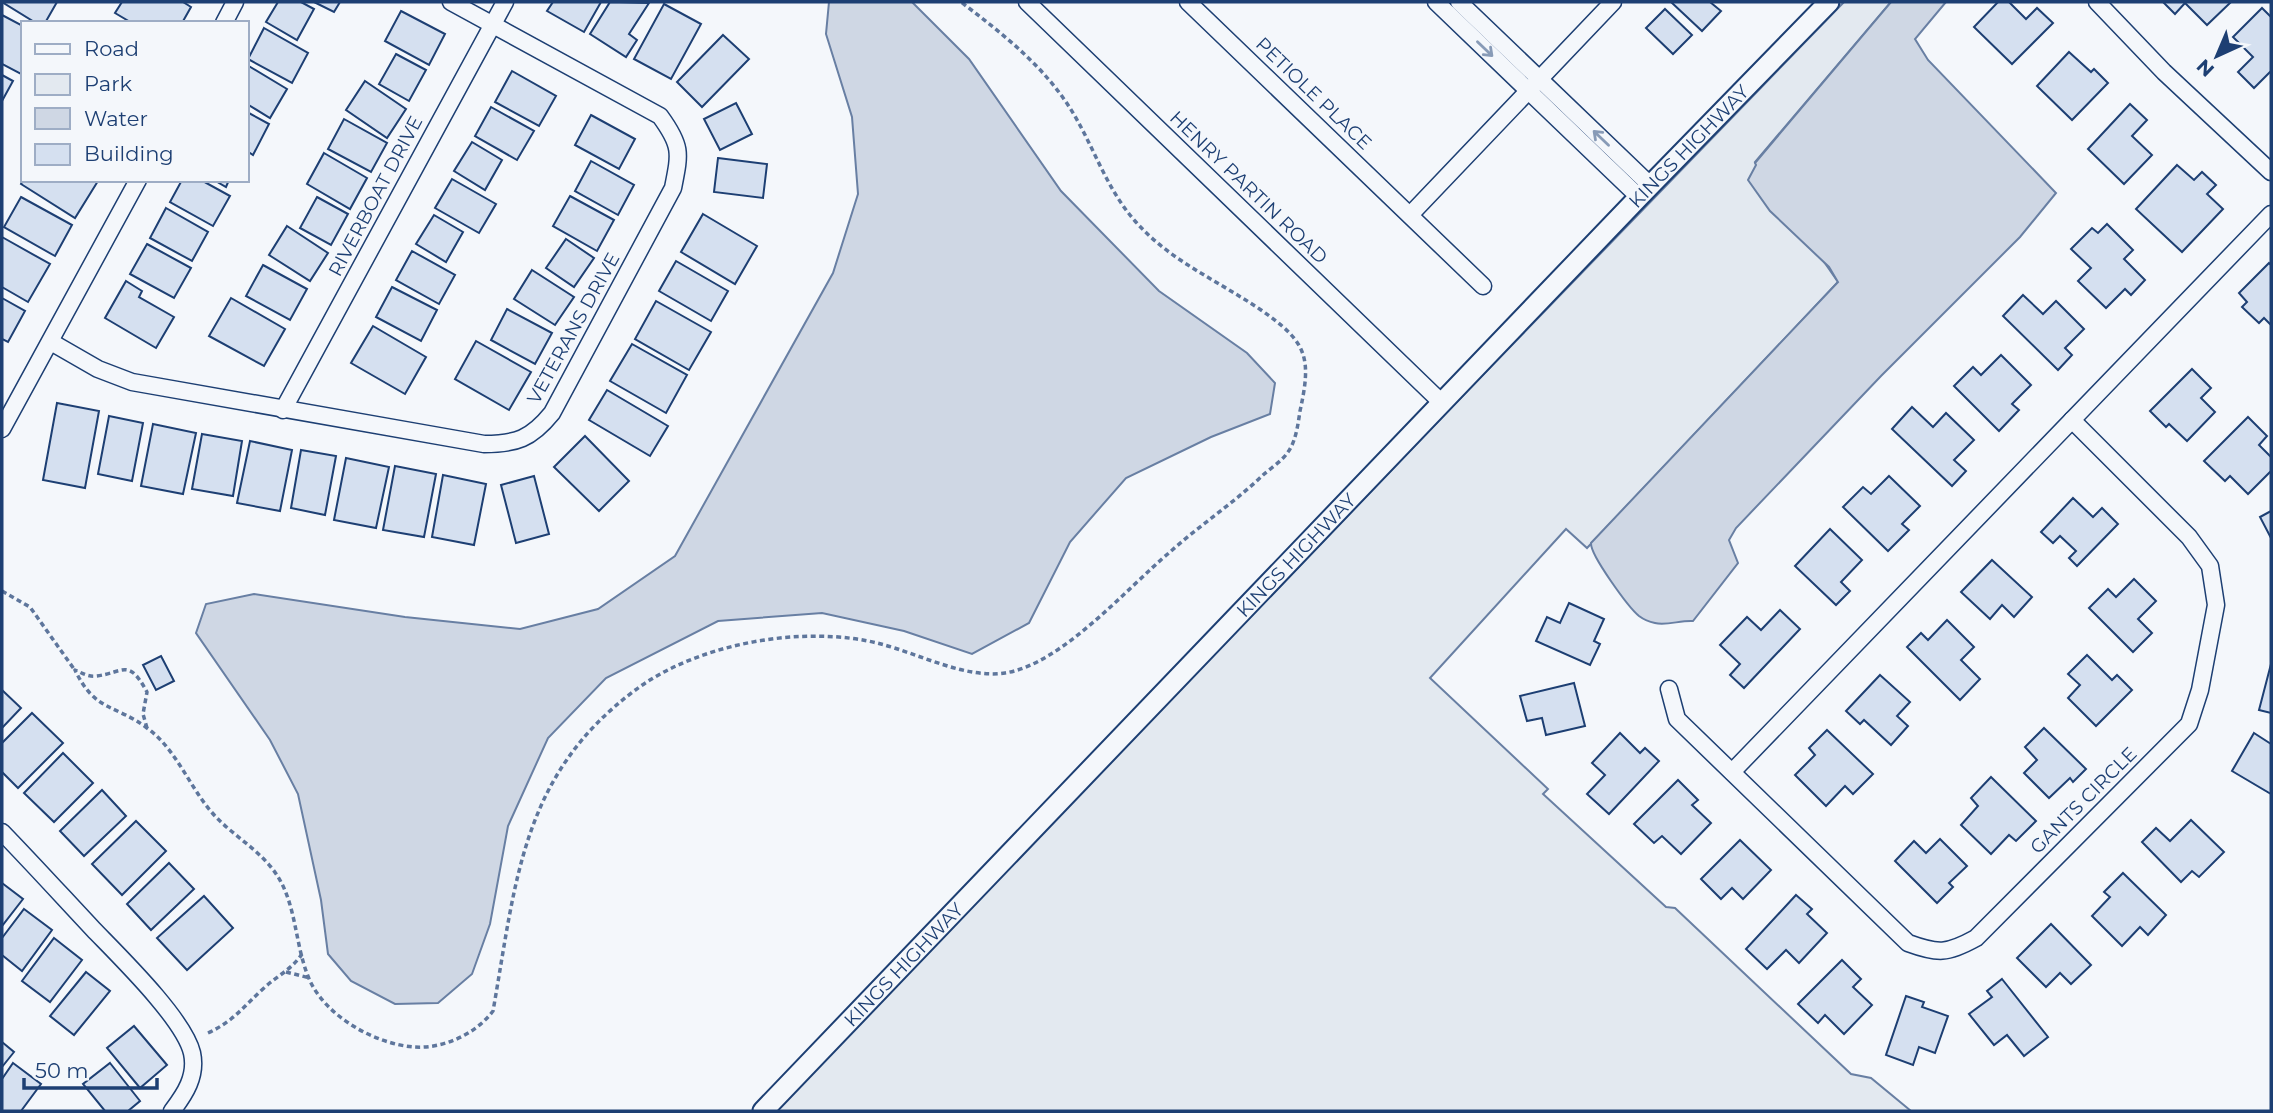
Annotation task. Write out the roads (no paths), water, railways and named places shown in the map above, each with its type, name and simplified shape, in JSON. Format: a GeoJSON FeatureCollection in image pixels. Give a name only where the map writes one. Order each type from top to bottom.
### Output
{"type":"FeatureCollection","features":[{"type":"Feature","properties":{"kind":"street"},"geometry":{"type":"LineString","coordinates":[[224,21],[235,2]]}},
{"type":"Feature","properties":{"kind":"street","name":"VETERANS DRIVE"},"geometry":{"type":"LineString","coordinates":[[51,342],[98,369],[132,382],[283,410],[484,444],[508,444],[538,429],[552,413],[673,188],[679,159],[675,137],[660,116],[451,2]]}},
{"type":"Feature","properties":{"kind":"street","name":"RIVERBOAT DRIVE"},"geometry":{"type":"LineString","coordinates":[[283,410],[505,2]]}},
{"type":"Feature","properties":{"kind":"street","name":"HENRY PARTIN ROAD"},"geometry":{"type":"LineString","coordinates":[[1027,2],[1442,403]]}},
{"type":"Feature","properties":{"kind":"street","name":"PETIOLE PLACE"},"geometry":{"type":"LineString","coordinates":[[1188,2],[1483,286]]}},
{"type":"Feature","properties":{"kind":"street"},"geometry":{"type":"LineString","coordinates":[[1436,2],[1533,84],[1644,191]]}},
{"type":"Feature","properties":{"kind":"street"},"geometry":{"type":"LineString","coordinates":[[1459,2],[1533,84]]}},
{"type":"Feature","properties":{"kind":"street"},"geometry":{"type":"LineString","coordinates":[[1410,215],[1613,2]]}},
{"type":"Feature","properties":{"kind":"street","name":"KINGS HIGHWAY"},"geometry":{"type":"LineString","coordinates":[[763,1111],[1644,191],[1829,2]]}},
{"type":"Feature","properties":{"kind":"street"},"geometry":{"type":"LineString","coordinates":[[2096,2],[2164,72],[2271,172]]}},
{"type":"Feature","properties":{"kind":"street"},"geometry":{"type":"LineString","coordinates":[[2,429],[137,182]]}},
{"type":"Feature","properties":{"kind":"street"},"geometry":{"type":"LineString","coordinates":[[1732,772],[2271,214]]}},
{"type":"Feature","properties":{"kind":"street","name":"GANTS CIRCLE"},"geometry":{"type":"LineString","coordinates":[[1670,689],[1677,719],[1908,943],[1933,952],[1952,951],[1976,938],[2189,724],[2200,690],[2216,605],[2210,566],[2189,537],[2072,420]]}},
{"type":"Feature","properties":{"kind":"street"},"geometry":{"type":"LineString","coordinates":[[2,832],[141,980],[183,1032],[192,1054],[193,1075],[184,1095],[172,1111]]}},
{"type":"Feature","properties":{"kind":"water"},"geometry":{"type":"Polygon","coordinates":[[[829,2],[912,2],[969,59],[1061,191],[1159,291],[1247,353],[1275,383],[1270,414],[1211,437],[1126,478],[1070,542],[1029,623],[972,654],[904,631],[822,613],[718,621],[606,678],[548,738],[508,826],[490,924],[472,974],[438,1003],[395,1004],[351,981],[328,954],[321,900],[298,794],[270,740],[196,633],[206,604],[254,594],[405,617],[520,629],[598,609],[675,556],[833,273],[858,194],[852,117],[826,34],[829,2]]]}},
{"type":"Feature","properties":{"kind":"water"},"geometry":{"type":"Polygon","coordinates":[[[1891,2],[1946,2],[1915,39],[1928,60],[2056,193],[2020,237],[1881,376],[1736,528],[1729,540],[1738,563],[1693,621],[1664,624],[1649,621],[1639,616],[1619,593],[1603,569],[1591,543],[1838,282],[1829,267],[1770,211],[1748,180],[1755,163],[1891,2]]]}}]}
